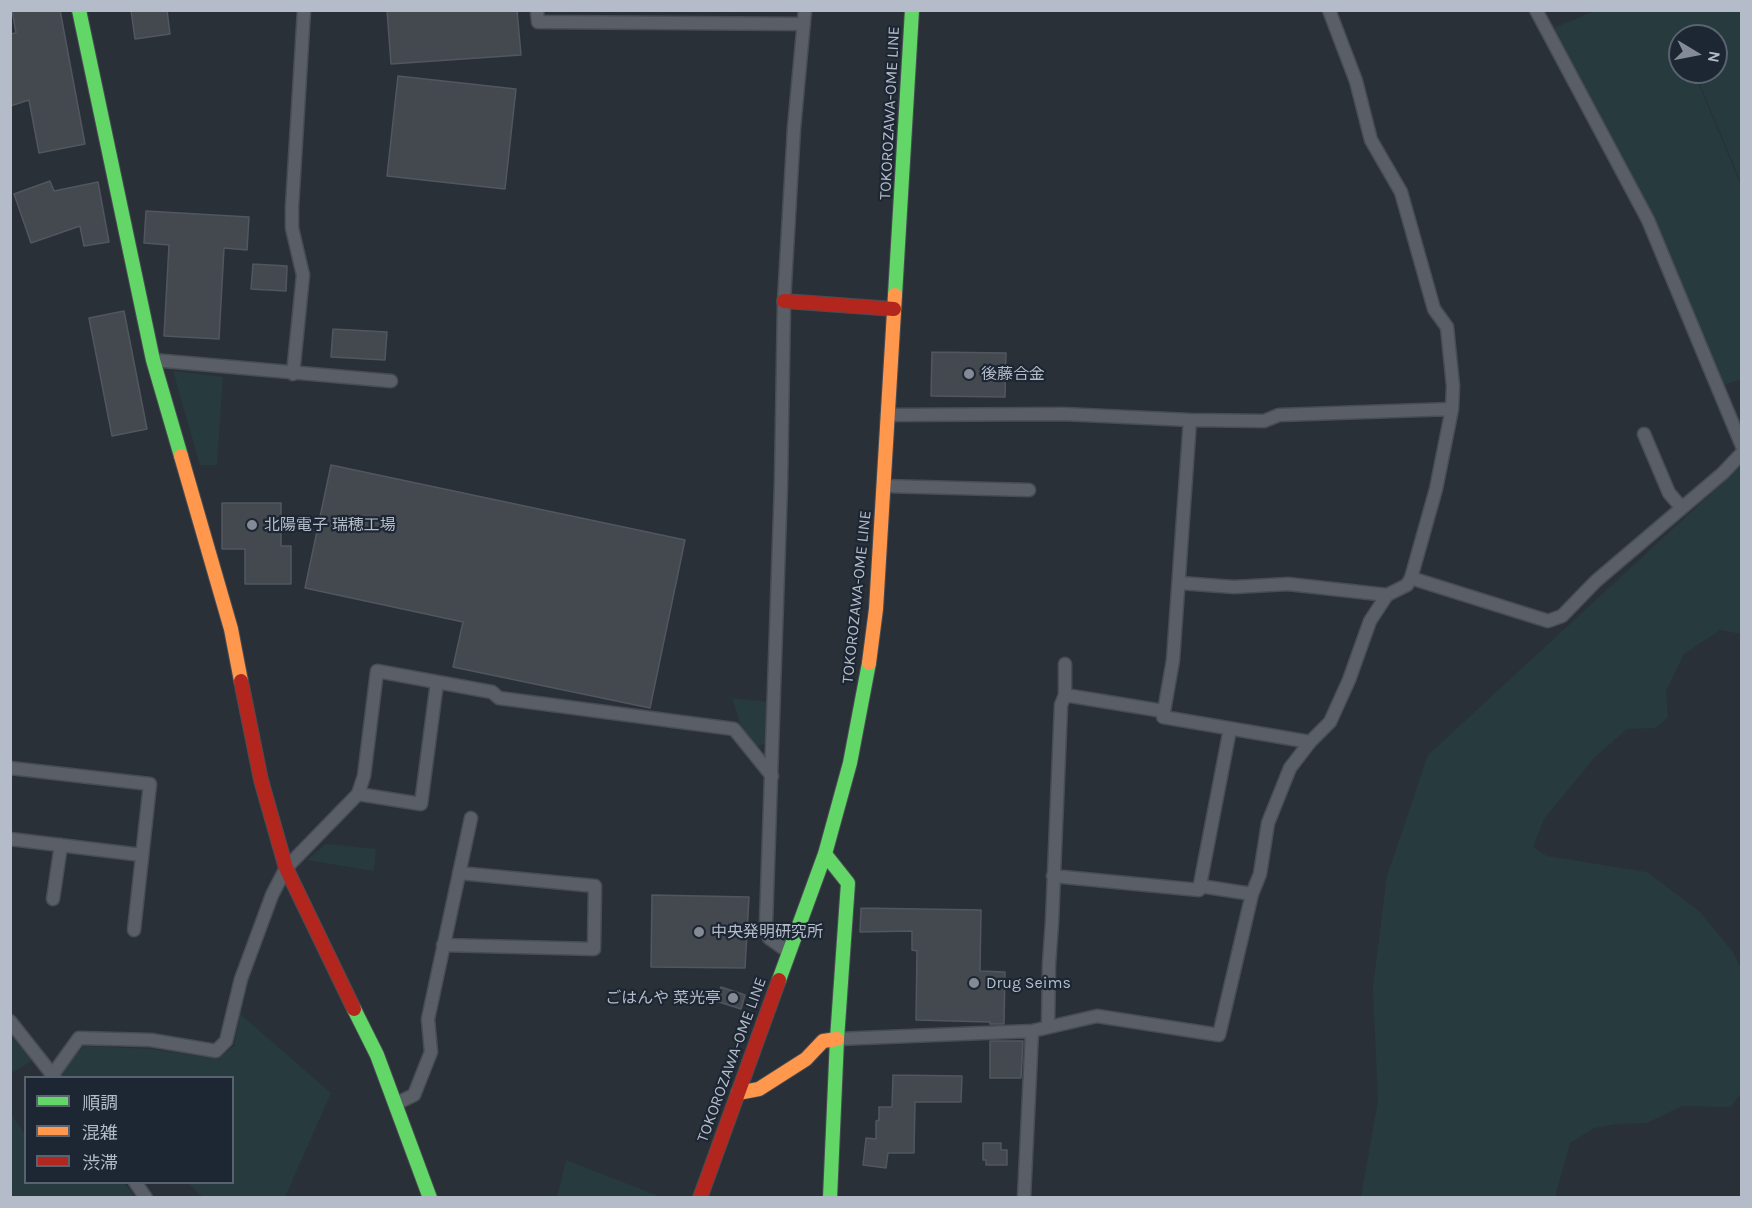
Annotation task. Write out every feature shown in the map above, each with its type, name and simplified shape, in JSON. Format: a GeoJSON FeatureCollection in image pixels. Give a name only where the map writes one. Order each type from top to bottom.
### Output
{"type":"FeatureCollection","features":[{"type":"Feature","properties":{"kind":"street"},"geometry":{"type":"LineString","coordinates":[[79,10],[153,360],[231,629],[261,780],[286,868],[377,1055],[430,1197]]}},
{"type":"Feature","properties":{"kind":"street"},"geometry":{"type":"LineString","coordinates":[[293,374],[303,275],[292,228],[292,207],[304,10]]}},
{"type":"Feature","properties":{"kind":"street"},"geometry":{"type":"LineString","coordinates":[[537,10],[538,22],[804,24]]}},
{"type":"Feature","properties":{"kind":"street"},"geometry":{"type":"LineString","coordinates":[[789,952],[769,938],[766,923],[782,481],[784,301],[794,128],[806,10]]}},
{"type":"Feature","properties":{"kind":"street","name":"TOKOROZAWA-OME LINE"},"geometry":{"type":"LineString","coordinates":[[700,1197],[825,854],[850,763],[866,682],[876,609],[912,10]]}},
{"type":"Feature","properties":{"kind":"street"},"geometry":{"type":"LineString","coordinates":[[738,1093],[759,1089],[806,1059],[823,1041],[837,1039],[1032,1031],[1097,1016],[1218,1035],[1252,894],[1260,874],[1268,823],[1290,768],[1310,742],[1330,722],[1350,680],[1370,621],[1387,595],[1407,585],[1411,578],[1436,489],[1452,409],[1453,386],[1447,327],[1434,309],[1401,192],[1371,140],[1356,81],[1329,10]]}},
{"type":"Feature","properties":{"kind":"street"},"geometry":{"type":"LineString","coordinates":[[1536,10],[1648,220],[1742,446]]}},
{"type":"Feature","properties":{"kind":"street"},"geometry":{"type":"LineString","coordinates":[[784,301],[894,309]]}},
{"type":"Feature","properties":{"kind":"street"},"geometry":{"type":"LineString","coordinates":[[153,360],[391,381]]}},
{"type":"Feature","properties":{"kind":"street"},"geometry":{"type":"LineString","coordinates":[[887,416],[1063,414],[1264,421],[1279,415],[1452,409]]}},
{"type":"Feature","properties":{"kind":"street"},"geometry":{"type":"LineString","coordinates":[[1190,420],[1180,583],[1173,660],[1163,717],[1310,742]]}},
{"type":"Feature","properties":{"kind":"street"},"geometry":{"type":"LineString","coordinates":[[1644,434],[1669,493],[1681,507]]}},
{"type":"Feature","properties":{"kind":"street"},"geometry":{"type":"LineString","coordinates":[[1411,578],[1548,621],[1562,616],[1596,580],[1723,472],[1742,453]]}},
{"type":"Feature","properties":{"kind":"street"},"geometry":{"type":"LineString","coordinates":[[884,486],[1029,490]]}},
{"type":"Feature","properties":{"kind":"street"},"geometry":{"type":"LineString","coordinates":[[1180,583],[1234,587],[1288,584],[1387,595]]}},
{"type":"Feature","properties":{"kind":"street"},"geometry":{"type":"LineString","coordinates":[[1048,1027],[1048,964],[1065,664]]}},
{"type":"Feature","properties":{"kind":"street"},"geometry":{"type":"LineString","coordinates":[[10,1021],[54,1076],[79,1038],[151,1041],[216,1051],[226,1041],[242,979],[272,896],[286,868],[358,794],[364,776],[377,670],[492,692],[499,698],[734,729],[772,776]]}},
{"type":"Feature","properties":{"kind":"street"},"geometry":{"type":"LineString","coordinates":[[358,794],[421,804],[437,682]]}},
{"type":"Feature","properties":{"kind":"street"},"geometry":{"type":"LineString","coordinates":[[1065,695],[1163,711]]}},
{"type":"Feature","properties":{"kind":"street"},"geometry":{"type":"LineString","coordinates":[[1053,876],[1199,890],[1230,729]]}},
{"type":"Feature","properties":{"kind":"street"},"geometry":{"type":"LineString","coordinates":[[10,768],[150,784],[134,930]]}},
{"type":"Feature","properties":{"kind":"street"},"geometry":{"type":"LineString","coordinates":[[395,1104],[414,1095],[431,1052],[428,1019],[471,818]]}},
{"type":"Feature","properties":{"kind":"street"},"geometry":{"type":"LineString","coordinates":[[10,839],[142,855]]}},
{"type":"Feature","properties":{"kind":"street"},"geometry":{"type":"LineString","coordinates":[[54,899],[61,845]]}},
{"type":"Feature","properties":{"kind":"street"},"geometry":{"type":"LineString","coordinates":[[825,854],[848,883],[837,1039],[830,1197]]}},
{"type":"Feature","properties":{"kind":"street"},"geometry":{"type":"LineString","coordinates":[[444,945],[594,949],[595,886],[459,873]]}},
{"type":"Feature","properties":{"kind":"street"},"geometry":{"type":"LineString","coordinates":[[1200,886],[1252,894]]}},
{"type":"Feature","properties":{"kind":"street"},"geometry":{"type":"LineString","coordinates":[[1024,1197],[1032,1031]]}},
{"type":"Feature","properties":{"kind":"street"},"geometry":{"type":"LineString","coordinates":[[136,1184],[146,1197]]}},
{"type":"Feature","properties":{"kind":"green space"},"geometry":{"type":"Polygon","coordinates":[[[1597,10],[1741,11],[1741,183],[1700,84],[1728,84],[1728,24],[1668,24],[1668,84],[1699,84],[1741,186],[1741,379],[1724,385],[1654,216],[1554,28],[1597,10]]]}},
{"type":"Feature","properties":{"kind":"green space"},"geometry":{"type":"Polygon","coordinates":[[[173,371],[223,377],[217,465],[200,465],[173,371]]]}},
{"type":"Feature","properties":{"kind":"green space"},"geometry":{"type":"Polygon","coordinates":[[[1741,466],[1741,634],[1720,630],[1684,654],[1666,691],[1668,717],[1656,728],[1627,729],[1595,757],[1544,819],[1533,847],[1547,856],[1647,872],[1700,912],[1733,952],[1741,969],[1741,1093],[1731,1107],[1682,1106],[1647,1123],[1594,1128],[1570,1143],[1555,1197],[1361,1197],[1378,1101],[1373,988],[1387,876],[1428,755],[1741,466]]]}},
{"type":"Feature","properties":{"kind":"green space"},"geometry":{"type":"Polygon","coordinates":[[[732,698],[768,702],[767,743],[755,747],[740,723],[732,698]]]}},
{"type":"Feature","properties":{"kind":"green space"},"geometry":{"type":"Polygon","coordinates":[[[326,844],[376,849],[374,871],[307,860],[326,844]]]}},
{"type":"Feature","properties":{"kind":"green space"},"geometry":{"type":"Polygon","coordinates":[[[240,1014],[331,1093],[285,1197],[203,1197],[189,1184],[234,1184],[234,1076],[62,1076],[60,1073],[84,1046],[150,1049],[218,1059],[234,1046],[240,1014]]]}},
{"type":"Feature","properties":{"kind":"green space"},"geometry":{"type":"Polygon","coordinates":[[[10,1034],[32,1061],[11,1073],[10,1073],[10,1034]]]}},
{"type":"Feature","properties":{"kind":"green space"},"geometry":{"type":"Polygon","coordinates":[[[11,1114],[24,1133],[24,1184],[125,1184],[136,1197],[11,1197],[11,1114]]]}},
{"type":"Feature","properties":{"kind":"green space"},"geometry":{"type":"Polygon","coordinates":[[[566,1160],[661,1197],[557,1197],[566,1160]]]}},
{"type":"Feature","properties":{"kind":"building"},"geometry":{"type":"Polygon","coordinates":[[[12,10],[60,10],[85,144],[39,153],[29,100],[10,106],[10,34],[16,33],[12,10]]]}},
{"type":"Feature","properties":{"kind":"building"},"geometry":{"type":"Polygon","coordinates":[[[131,10],[167,10],[170,34],[135,39],[131,10]]]}},
{"type":"Feature","properties":{"kind":"building"},"geometry":{"type":"Polygon","coordinates":[[[387,10],[517,10],[521,55],[391,64],[387,10]]]}},
{"type":"Feature","properties":{"kind":"building"},"geometry":{"type":"Polygon","coordinates":[[[398,76],[516,89],[505,189],[387,176],[398,76]]]}},
{"type":"Feature","properties":{"kind":"building"},"geometry":{"type":"Polygon","coordinates":[[[50,181],[54,191],[98,182],[109,242],[84,246],[80,226],[31,243],[14,194],[50,181]]]}},
{"type":"Feature","properties":{"kind":"building"},"geometry":{"type":"Polygon","coordinates":[[[146,211],[249,217],[247,250],[224,248],[219,339],[164,336],[169,245],[144,243],[146,211]]]}},
{"type":"Feature","properties":{"kind":"building"},"geometry":{"type":"Polygon","coordinates":[[[253,264],[287,266],[286,291],[251,289],[253,264]]]}},
{"type":"Feature","properties":{"kind":"building"},"geometry":{"type":"Polygon","coordinates":[[[124,311],[147,429],[112,436],[89,318],[124,311]]]}},
{"type":"Feature","properties":{"kind":"building"},"geometry":{"type":"Polygon","coordinates":[[[333,329],[387,332],[385,360],[331,357],[333,329]]]}},
{"type":"Feature","properties":{"kind":"building"},"geometry":{"type":"Polygon","coordinates":[[[932,352],[1006,353],[1005,397],[931,396],[932,352]]]}},
{"type":"Feature","properties":{"kind":"building"},"geometry":{"type":"Polygon","coordinates":[[[331,465],[685,540],[650,708],[453,667],[463,622],[305,588],[331,465]]]}},
{"type":"Feature","properties":{"kind":"building","name":"北陽電子 瑞穂工場"},"geometry":{"type":"Polygon","coordinates":[[[222,503],[281,503],[281,546],[291,546],[291,584],[245,584],[245,549],[222,549],[222,503]]]}},
{"type":"Feature","properties":{"kind":"building","name":"中央発明研究所"},"geometry":{"type":"Polygon","coordinates":[[[652,895],[749,897],[745,968],[651,967],[652,895]]]}},
{"type":"Feature","properties":{"kind":"building"},"geometry":{"type":"Polygon","coordinates":[[[861,908],[981,910],[980,971],[1005,972],[1004,1024],[916,1020],[917,951],[912,950],[912,931],[860,932],[861,908]]]}},
{"type":"Feature","properties":{"kind":"building"},"geometry":{"type":"Polygon","coordinates":[[[721,987],[745,995],[741,1009],[716,1001],[721,987]]]}},
{"type":"Feature","properties":{"kind":"building"},"geometry":{"type":"Polygon","coordinates":[[[990,1041],[1023,1041],[1021,1078],[990,1078],[990,1041]]]}},
{"type":"Feature","properties":{"kind":"building"},"geometry":{"type":"Polygon","coordinates":[[[893,1075],[962,1076],[961,1102],[915,1102],[914,1153],[888,1153],[886,1168],[863,1165],[866,1138],[876,1139],[879,1107],[892,1107],[893,1075]]]}},
{"type":"Feature","properties":{"kind":"building"},"geometry":{"type":"Polygon","coordinates":[[[983,1143],[1001,1143],[1001,1150],[1007,1150],[1007,1165],[986,1165],[986,1160],[983,1160],[983,1143]]]}},
{"type":"Feature","properties":{"kind":"traffic: fast"},"geometry":{"type":"LineString","coordinates":[[79,10],[153,360],[181,456]]}},
{"type":"Feature","properties":{"kind":"traffic: fast"},"geometry":{"type":"LineString","coordinates":[[895,295],[912,10]]}},
{"type":"Feature","properties":{"kind":"traffic: fast"},"geometry":{"type":"LineString","coordinates":[[779,980],[825,854],[850,763],[869,663]]}},
{"type":"Feature","properties":{"kind":"traffic: fast"},"geometry":{"type":"LineString","coordinates":[[825,854],[848,883],[837,1039],[830,1198]]}},
{"type":"Feature","properties":{"kind":"traffic: fast"},"geometry":{"type":"LineString","coordinates":[[354,1009],[377,1055],[430,1198]]}},
{"type":"Feature","properties":{"kind":"traffic: slow"},"geometry":{"type":"LineString","coordinates":[[869,663],[876,609],[895,295]]}},
{"type":"Feature","properties":{"kind":"traffic: slow"},"geometry":{"type":"LineString","coordinates":[[181,456],[231,629],[241,681]]}},
{"type":"Feature","properties":{"kind":"traffic: slow"},"geometry":{"type":"LineString","coordinates":[[738,1093],[759,1089],[806,1059],[823,1041],[837,1039]]}},
{"type":"Feature","properties":{"kind":"traffic: jam"},"geometry":{"type":"LineString","coordinates":[[784,301],[894,309]]}},
{"type":"Feature","properties":{"kind":"traffic: jam"},"geometry":{"type":"LineString","coordinates":[[241,681],[261,780],[286,868],[354,1009]]}},
{"type":"Feature","properties":{"kind":"traffic: jam"},"geometry":{"type":"LineString","coordinates":[[700,1198],[779,980]]}},
{"type":"Feature","properties":{"kind":"place","name":"後藤合金"},"geometry":{"type":"Point","coordinates":[969,374]}},
{"type":"Feature","properties":{"kind":"place","name":"北陽電子 瑞穂工場"},"geometry":{"type":"Point","coordinates":[252,525]}},
{"type":"Feature","properties":{"kind":"place","name":"中央発明研究所"},"geometry":{"type":"Point","coordinates":[699,932]}},
{"type":"Feature","properties":{"kind":"place","name":"Drug Seims"},"geometry":{"type":"Point","coordinates":[974,983]}},
{"type":"Feature","properties":{"kind":"place","name":"ごはんや 菜光亭"},"geometry":{"type":"Point","coordinates":[733,998]}}]}
